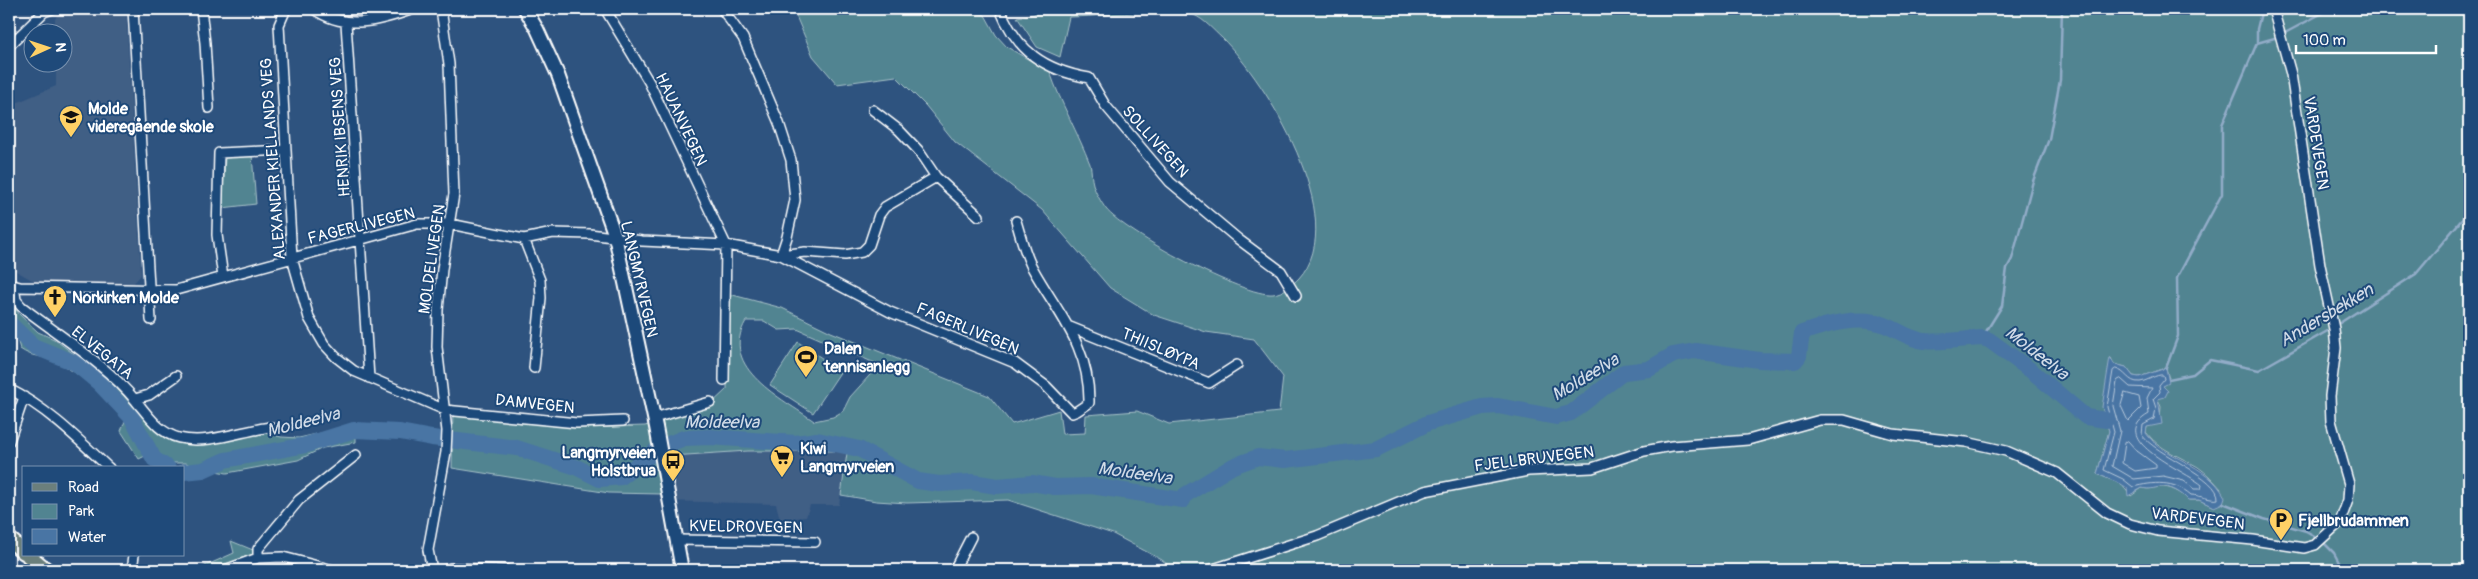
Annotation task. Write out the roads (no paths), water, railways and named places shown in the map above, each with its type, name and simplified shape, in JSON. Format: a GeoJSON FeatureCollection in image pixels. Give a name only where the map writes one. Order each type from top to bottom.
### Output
{"type":"FeatureCollection","features":[{"type":"Feature","properties":{"kind":"main road","name":"LANGMYRVEGEN"},"geometry":{"type":"LineString","coordinates":[[525,9],[538,29],[558,75],[615,236],[655,422],[682,570]]}},
{"type":"Feature","properties":{"kind":"main road"},"geometry":{"type":"LineString","coordinates":[[9,539],[22,550]]}},
{"type":"Feature","properties":{"kind":"main road"},"geometry":{"type":"LineString","coordinates":[[29,556],[46,570]]}},
{"type":"Feature","properties":{"kind":"street"},"geometry":{"type":"LineString","coordinates":[[133,9],[150,320]]}},
{"type":"Feature","properties":{"kind":"street"},"geometry":{"type":"LineString","coordinates":[[201,9],[209,108]]}},
{"type":"Feature","properties":{"kind":"street","name":"ALEXANDER KIELLANDS VEG"},"geometry":{"type":"LineString","coordinates":[[286,9],[279,25],[292,258],[309,318],[336,358],[369,378],[445,410]]}},
{"type":"Feature","properties":{"kind":"street"},"geometry":{"type":"LineString","coordinates":[[314,9],[346,23],[375,20],[413,9]]}},
{"type":"Feature","properties":{"kind":"street","name":"MOLDELIVEGEN"},"geometry":{"type":"LineString","coordinates":[[432,570],[428,550],[447,448],[445,410],[437,347],[438,310],[442,269],[454,194],[448,49],[441,9]]}},
{"type":"Feature","properties":{"kind":"street","name":"HAUANVEGEN"},"geometry":{"type":"LineString","coordinates":[[605,9],[649,82],[726,245]]}},
{"type":"Feature","properties":{"kind":"street"},"geometry":{"type":"LineString","coordinates":[[722,9],[743,38],[779,123],[791,160],[795,200],[788,237],[781,255],[805,252],[845,255],[862,252],[869,245],[879,215],[885,207],[936,177]]}},
{"type":"Feature","properties":{"kind":"street","name":"SOLLIVEGEN"},"geometry":{"type":"LineString","coordinates":[[1000,9],[1018,41],[1040,62],[1067,75],[1089,78],[1105,105],[1170,182],[1238,239],[1281,271],[1296,296]]}},
{"type":"Feature","properties":{"kind":"street","name":"VARDEVEGEN"},"geometry":{"type":"LineString","coordinates":[[1930,440],[1985,446],[2033,461],[2057,473],[2107,513],[2130,524],[2158,531],[2253,540],[2304,548],[2318,543],[2332,531],[2345,512],[2349,484],[2331,421],[2330,396],[2336,348],[2320,265],[2291,74],[2273,9]]}},
{"type":"Feature","properties":{"kind":"street"},"geometry":{"type":"LineString","coordinates":[[9,46],[46,10]]}},
{"type":"Feature","properties":{"kind":"street","name":"HENRIK IBSENS VEG"},"geometry":{"type":"LineString","coordinates":[[346,23],[362,239],[369,378]]}},
{"type":"Feature","properties":{"kind":"street"},"geometry":{"type":"LineString","coordinates":[[873,110],[899,130],[918,150],[936,177],[979,216]]}},
{"type":"Feature","properties":{"kind":"street"},"geometry":{"type":"LineString","coordinates":[[223,277],[217,235],[219,154],[286,150]]}},
{"type":"Feature","properties":{"kind":"street","name":"FAGERLIVEGEN"},"geometry":{"type":"LineString","coordinates":[[11,285],[149,291],[176,290],[416,224],[450,224],[524,240],[560,233],[615,236],[642,241],[726,245],[781,255],[890,312],[1014,363],[1046,386],[1072,412],[1077,412],[1089,402],[1086,371],[1070,327],[1031,267],[1016,221]]}},
{"type":"Feature","properties":{"kind":"street"},"geometry":{"type":"LineString","coordinates":[[524,240],[539,274],[541,288],[534,368]]}},
{"type":"Feature","properties":{"kind":"street"},"geometry":{"type":"LineString","coordinates":[[724,380],[726,245]]}},
{"type":"Feature","properties":{"kind":"street","name":"ELVEGATA"},"geometry":{"type":"LineString","coordinates":[[11,285],[16,300],[21,306],[108,373],[135,399],[150,418],[176,437],[209,438],[270,427]]}},
{"type":"Feature","properties":{"kind":"street","name":"THIISLØYPA"},"geometry":{"type":"LineString","coordinates":[[1070,327],[1209,383],[1237,365]]}},
{"type":"Feature","properties":{"kind":"street","name":"ELVEGATA"},"geometry":{"type":"LineString","coordinates":[[135,399],[149,395],[176,376]]}},
{"type":"Feature","properties":{"kind":"street"},"geometry":{"type":"LineString","coordinates":[[9,389],[24,397],[69,430],[107,466]]}},
{"type":"Feature","properties":{"kind":"street"},"geometry":{"type":"LineString","coordinates":[[9,440],[24,397]]}},
{"type":"Feature","properties":{"kind":"street"},"geometry":{"type":"LineString","coordinates":[[655,422],[710,402]]}},
{"type":"Feature","properties":{"kind":"street","name":"DAMVEGEN"},"geometry":{"type":"LineString","coordinates":[[445,410],[577,424],[623,421]]}},
{"type":"Feature","properties":{"kind":"street","name":"FJELLBRUVEGEN"},"geometry":{"type":"LineString","coordinates":[[1210,570],[1317,536],[1425,491],[1490,478],[1528,472],[1592,468],[1644,452],[1672,446],[1748,440],[1820,420],[1844,420],[1893,434],[1930,440]]}},
{"type":"Feature","properties":{"kind":"street"},"geometry":{"type":"LineString","coordinates":[[258,558],[258,549],[299,500],[356,454]]}},
{"type":"Feature","properties":{"kind":"street"},"geometry":{"type":"LineString","coordinates":[[954,570],[971,537]]}},
{"type":"Feature","properties":{"kind":"street","name":"KVELDROVEGEN"},"geometry":{"type":"LineString","coordinates":[[676,540],[815,542]]}},
{"type":"Feature","properties":{"kind":"street"},"geometry":{"type":"LineString","coordinates":[[132,570],[134,556]]}},
{"type":"Feature","properties":{"kind":"street"},"geometry":{"type":"LineString","coordinates":[[225,570],[258,558],[284,557],[333,570]]}},
{"type":"Feature","properties":{"kind":"street"},"geometry":{"type":"LineString","coordinates":[[445,570],[506,570]]}},
{"type":"Feature","properties":{"kind":"water"},"geometry":{"type":"Polygon","coordinates":[[[2110,357],[2114,364],[2126,367],[2133,376],[2139,377],[2166,368],[2169,383],[2163,386],[2168,391],[2165,397],[2158,399],[2162,424],[2147,427],[2146,433],[2164,450],[2197,468],[2217,485],[2225,497],[2223,503],[2214,507],[2199,500],[2188,500],[2176,490],[2168,487],[2142,488],[2128,496],[2127,488],[2097,474],[2109,431],[2102,407],[2110,357]]]}},
{"type":"Feature","properties":{"kind":"waterway"},"geometry":{"type":"LineString","coordinates":[[1982,338],[2002,306],[2007,268],[2012,259],[2033,181],[2049,139],[2060,80],[2062,9]]}},
{"type":"Feature","properties":{"kind":"waterway"},"geometry":{"type":"LineString","coordinates":[[2257,43],[2257,29],[2262,9]]}},
{"type":"Feature","properties":{"kind":"waterway"},"geometry":{"type":"LineString","coordinates":[[2283,34],[2330,9]]}},
{"type":"Feature","properties":{"kind":"waterway"},"geometry":{"type":"LineString","coordinates":[[2166,368],[2178,336],[2177,278],[2222,194],[2222,125],[2257,43],[2278,37]]}},
{"type":"Feature","properties":{"kind":"waterway","name":"Andersbekken"},"geometry":{"type":"LineString","coordinates":[[2335,326],[2416,274],[2469,211]]}},
{"type":"Feature","properties":{"kind":"waterway","name":"Moldeelva"},"geometry":{"type":"LineString","coordinates":[[185,472],[203,470],[225,460],[306,445],[354,430],[400,432],[432,438],[517,448],[576,467],[600,479],[621,477],[661,447],[684,438],[710,437],[796,443],[817,440],[859,449],[918,481],[939,484],[972,482],[997,486],[1032,483],[1055,487],[1091,486],[1183,500],[1185,495],[1233,466],[1258,457],[1285,460],[1376,449],[1428,423],[1482,407],[1498,406],[1556,417],[1571,413],[1624,372],[1649,369],[1673,355],[1695,351],[1759,360],[1795,361],[1799,356],[1802,333],[1832,324],[1854,321],[1875,322],[1924,341],[1982,338],[1989,340],[2033,372],[2086,417],[2106,420]]}},
{"type":"Feature","properties":{"kind":"waterway","name":"Moldeelva"},"geometry":{"type":"LineString","coordinates":[[9,323],[33,346],[75,363],[99,383],[132,418],[154,459],[165,466]]}},
{"type":"Feature","properties":{"kind":"waterway","name":"Andersbekken"},"geometry":{"type":"LineString","coordinates":[[2169,379],[2193,374],[2210,360],[2259,370],[2331,329]]}},
{"type":"Feature","properties":{"kind":"waterway"},"geometry":{"type":"LineString","coordinates":[[2223,503],[2264,519],[2306,531],[2318,538]]}},
{"type":"Feature","properties":{"kind":"waterway"},"geometry":{"type":"LineString","coordinates":[[2322,541],[2334,553],[2343,570]]}},
{"type":"Feature","properties":{"kind":"place","name":"Molde videregående skole"},"geometry":{"type":"Point","coordinates":[71,138]}},
{"type":"Feature","properties":{"kind":"place","name":"Norkirken Molde"},"geometry":{"type":"Point","coordinates":[55,318]}},
{"type":"Feature","properties":{"kind":"place","name":"Dalen tennisanlegg"},"geometry":{"type":"Point","coordinates":[806,378]}},
{"type":"Feature","properties":{"kind":"place","name":"Kiwi Langmyrveien"},"geometry":{"type":"Point","coordinates":[782,478]}},
{"type":"Feature","properties":{"kind":"place","name":"Langmyrveien Holstbrua"},"geometry":{"type":"Point","coordinates":[673,482]}},
{"type":"Feature","properties":{"kind":"place","name":"Fjellbrudammen"},"geometry":{"type":"Point","coordinates":[2281,541]}}]}
